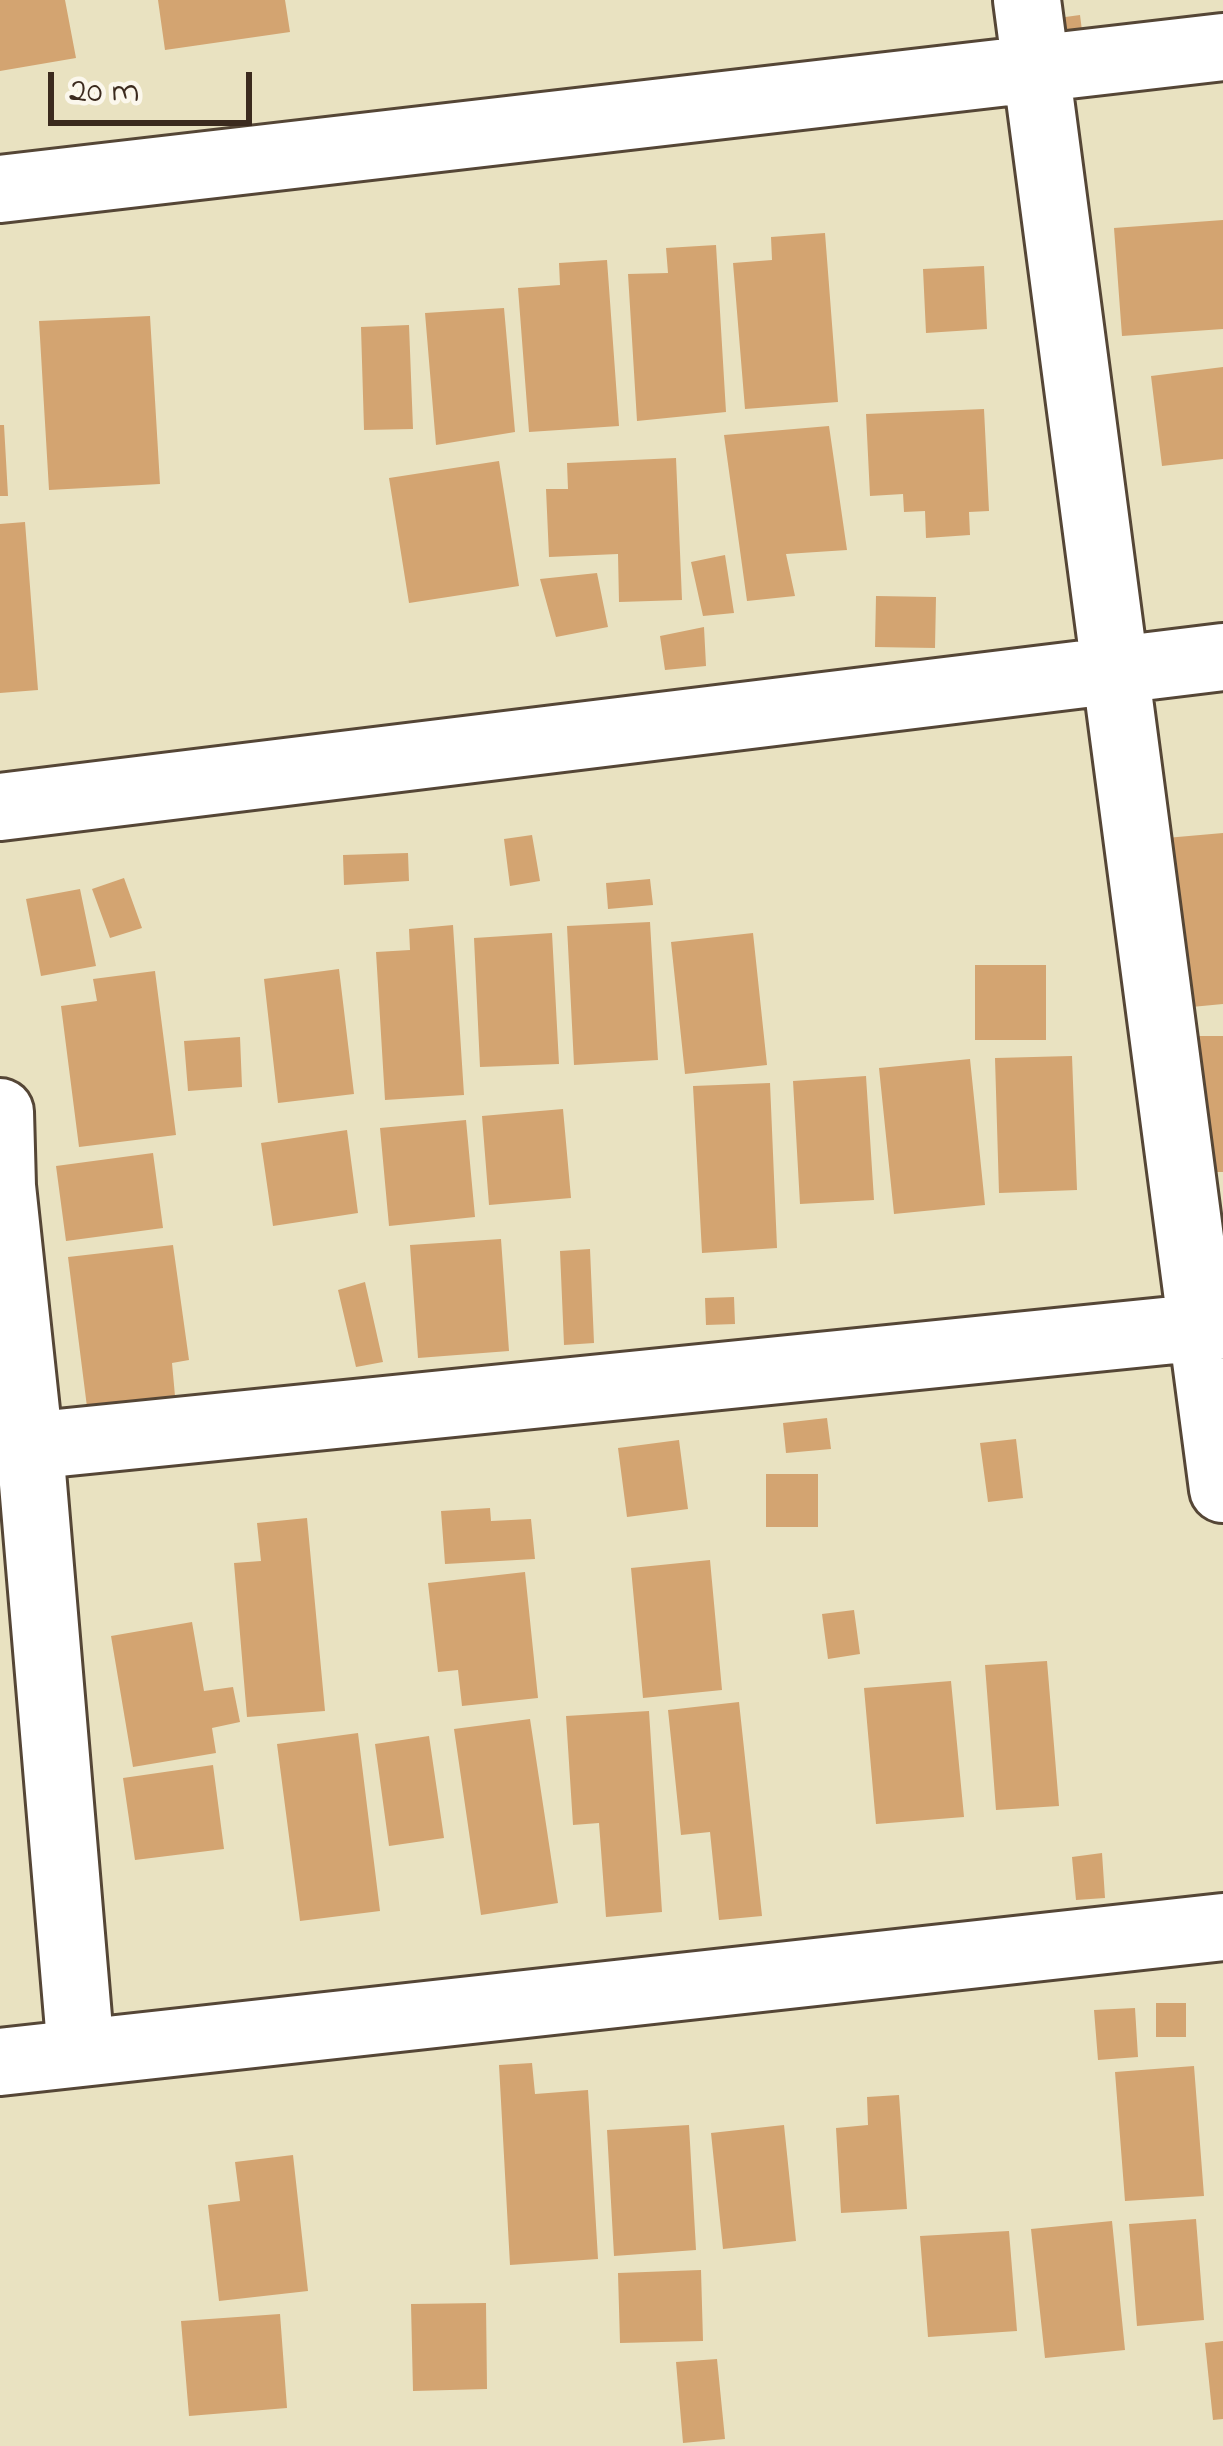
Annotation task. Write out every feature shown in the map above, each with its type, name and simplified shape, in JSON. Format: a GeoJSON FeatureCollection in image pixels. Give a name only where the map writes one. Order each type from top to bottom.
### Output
{"type":"FeatureCollection","features":[{"type":"Feature","properties":{"kind":"street"},"geometry":{"type":"LineString","coordinates":[[1027,0],[1115,670],[1212,1326],[1223,1489]]}},
{"type":"Feature","properties":{"kind":"street"},"geometry":{"type":"LineString","coordinates":[[0,189],[1223,47]]}},
{"type":"Feature","properties":{"kind":"street"},"geometry":{"type":"LineString","coordinates":[[0,807],[1223,657]]}},
{"type":"Feature","properties":{"kind":"street"},"geometry":{"type":"LineString","coordinates":[[0,1112],[15,1448],[81,2053]]}},
{"type":"Feature","properties":{"kind":"street"},"geometry":{"type":"LineString","coordinates":[[15,1448],[1212,1326]]}},
{"type":"Feature","properties":{"kind":"street"},"geometry":{"type":"LineString","coordinates":[[0,2062],[1223,1927]]}},
{"type":"Feature","properties":{"kind":"building"},"geometry":{"type":"Polygon","coordinates":[[[0,0],[65,0],[76,58],[0,71],[0,0]]]}},
{"type":"Feature","properties":{"kind":"building"},"geometry":{"type":"Polygon","coordinates":[[[158,0],[285,0],[290,32],[165,50],[158,0]]]}},
{"type":"Feature","properties":{"kind":"building"},"geometry":{"type":"Polygon","coordinates":[[[1080,15],[1084,46],[1036,21],[1080,15]]]}},
{"type":"Feature","properties":{"kind":"building"},"geometry":{"type":"Polygon","coordinates":[[[1223,220],[1223,329],[1122,336],[1114,228],[1223,220]]]}},
{"type":"Feature","properties":{"kind":"building"},"geometry":{"type":"Polygon","coordinates":[[[825,233],[838,402],[745,409],[733,263],[772,260],[771,237],[825,233]]]}},
{"type":"Feature","properties":{"kind":"building"},"geometry":{"type":"Polygon","coordinates":[[[716,245],[726,412],[637,421],[628,274],[668,273],[666,248],[716,245]]]}},
{"type":"Feature","properties":{"kind":"building"},"geometry":{"type":"Polygon","coordinates":[[[607,260],[619,426],[529,432],[518,288],[560,285],[559,263],[607,260]]]}},
{"type":"Feature","properties":{"kind":"building"},"geometry":{"type":"Polygon","coordinates":[[[984,266],[987,329],[926,333],[923,269],[984,266]]]}},
{"type":"Feature","properties":{"kind":"building"},"geometry":{"type":"Polygon","coordinates":[[[504,308],[515,432],[436,445],[425,313],[504,308]]]}},
{"type":"Feature","properties":{"kind":"building"},"geometry":{"type":"Polygon","coordinates":[[[150,316],[160,484],[49,490],[39,321],[150,316]]]}},
{"type":"Feature","properties":{"kind":"building"},"geometry":{"type":"Polygon","coordinates":[[[409,325],[413,429],[364,430],[361,327],[409,325]]]}},
{"type":"Feature","properties":{"kind":"building"},"geometry":{"type":"Polygon","coordinates":[[[1223,367],[1223,459],[1162,466],[1151,376],[1223,367]]]}},
{"type":"Feature","properties":{"kind":"building"},"geometry":{"type":"Polygon","coordinates":[[[984,409],[989,511],[969,512],[970,535],[926,538],[925,511],[904,512],[903,494],[870,496],[866,414],[984,409]]]}},
{"type":"Feature","properties":{"kind":"building"},"geometry":{"type":"Polygon","coordinates":[[[0,425],[4,425],[8,496],[0,496],[0,425]]]}},
{"type":"Feature","properties":{"kind":"building"},"geometry":{"type":"Polygon","coordinates":[[[829,426],[847,550],[786,554],[795,596],[747,601],[724,435],[829,426]]]}},
{"type":"Feature","properties":{"kind":"building"},"geometry":{"type":"Polygon","coordinates":[[[676,458],[682,600],[619,602],[618,554],[549,557],[546,489],[568,489],[567,463],[676,458]]]}},
{"type":"Feature","properties":{"kind":"building"},"geometry":{"type":"Polygon","coordinates":[[[499,461],[519,586],[409,603],[389,478],[499,461]]]}},
{"type":"Feature","properties":{"kind":"building"},"geometry":{"type":"Polygon","coordinates":[[[25,522],[38,690],[0,693],[0,524],[25,522]]]}},
{"type":"Feature","properties":{"kind":"building"},"geometry":{"type":"Polygon","coordinates":[[[725,555],[734,613],[703,616],[691,562],[725,555]]]}},
{"type":"Feature","properties":{"kind":"building"},"geometry":{"type":"Polygon","coordinates":[[[597,573],[608,627],[556,637],[540,579],[597,573]]]}},
{"type":"Feature","properties":{"kind":"building"},"geometry":{"type":"Polygon","coordinates":[[[876,596],[936,597],[935,648],[875,647],[876,596]]]}},
{"type":"Feature","properties":{"kind":"building"},"geometry":{"type":"Polygon","coordinates":[[[704,627],[706,666],[665,670],[660,636],[704,627]]]}},
{"type":"Feature","properties":{"kind":"building"},"geometry":{"type":"Polygon","coordinates":[[[1223,833],[1223,1004],[1181,1008],[1166,838],[1223,833]]]}},
{"type":"Feature","properties":{"kind":"building"},"geometry":{"type":"Polygon","coordinates":[[[532,835],[540,881],[510,886],[504,839],[532,835]]]}},
{"type":"Feature","properties":{"kind":"building"},"geometry":{"type":"Polygon","coordinates":[[[408,853],[409,881],[344,885],[343,855],[408,853]]]}},
{"type":"Feature","properties":{"kind":"building"},"geometry":{"type":"Polygon","coordinates":[[[124,878],[142,928],[110,938],[92,889],[124,878]]]}},
{"type":"Feature","properties":{"kind":"building"},"geometry":{"type":"Polygon","coordinates":[[[650,879],[653,905],[608,909],[606,883],[650,879]]]}},
{"type":"Feature","properties":{"kind":"building"},"geometry":{"type":"Polygon","coordinates":[[[80,889],[96,966],[41,976],[26,899],[80,889]]]}},
{"type":"Feature","properties":{"kind":"building"},"geometry":{"type":"Polygon","coordinates":[[[650,922],[658,1060],[574,1065],[567,926],[650,922]]]}},
{"type":"Feature","properties":{"kind":"building"},"geometry":{"type":"Polygon","coordinates":[[[453,925],[464,1095],[385,1100],[376,952],[410,950],[409,929],[453,925]]]}},
{"type":"Feature","properties":{"kind":"building"},"geometry":{"type":"Polygon","coordinates":[[[552,933],[559,1064],[480,1067],[474,938],[552,933]]]}},
{"type":"Feature","properties":{"kind":"building"},"geometry":{"type":"Polygon","coordinates":[[[753,933],[767,1065],[685,1074],[671,942],[753,933]]]}},
{"type":"Feature","properties":{"kind":"building"},"geometry":{"type":"Polygon","coordinates":[[[975,965],[1046,965],[1046,1040],[975,1040],[975,965]]]}},
{"type":"Feature","properties":{"kind":"building"},"geometry":{"type":"Polygon","coordinates":[[[339,969],[354,1094],[278,1103],[264,979],[339,969]]]}},
{"type":"Feature","properties":{"kind":"building"},"geometry":{"type":"Polygon","coordinates":[[[155,971],[176,1135],[79,1147],[61,1006],[97,1001],[93,979],[155,971]]]}},
{"type":"Feature","properties":{"kind":"building"},"geometry":{"type":"Polygon","coordinates":[[[1195,1036],[1223,1036],[1223,1172],[1197,1172],[1195,1036]]]}},
{"type":"Feature","properties":{"kind":"building"},"geometry":{"type":"Polygon","coordinates":[[[240,1037],[242,1087],[188,1091],[184,1041],[240,1037]]]}},
{"type":"Feature","properties":{"kind":"building"},"geometry":{"type":"Polygon","coordinates":[[[1072,1056],[1077,1190],[999,1193],[995,1058],[1072,1056]]]}},
{"type":"Feature","properties":{"kind":"building"},"geometry":{"type":"Polygon","coordinates":[[[970,1059],[985,1205],[894,1214],[879,1068],[970,1059]]]}},
{"type":"Feature","properties":{"kind":"building"},"geometry":{"type":"Polygon","coordinates":[[[866,1076],[874,1200],[800,1204],[793,1081],[866,1076]]]}},
{"type":"Feature","properties":{"kind":"building"},"geometry":{"type":"Polygon","coordinates":[[[770,1083],[777,1248],[702,1253],[693,1086],[770,1083]]]}},
{"type":"Feature","properties":{"kind":"building"},"geometry":{"type":"Polygon","coordinates":[[[563,1109],[571,1198],[489,1205],[482,1116],[563,1109]]]}},
{"type":"Feature","properties":{"kind":"building"},"geometry":{"type":"Polygon","coordinates":[[[466,1120],[475,1217],[389,1226],[380,1128],[466,1120]]]}},
{"type":"Feature","properties":{"kind":"building"},"geometry":{"type":"Polygon","coordinates":[[[347,1130],[358,1213],[273,1226],[261,1143],[347,1130]]]}},
{"type":"Feature","properties":{"kind":"building"},"geometry":{"type":"Polygon","coordinates":[[[153,1153],[163,1228],[66,1241],[56,1166],[153,1153]]]}},
{"type":"Feature","properties":{"kind":"building"},"geometry":{"type":"Polygon","coordinates":[[[501,1239],[509,1351],[418,1358],[410,1245],[501,1239]]]}},
{"type":"Feature","properties":{"kind":"building"},"geometry":{"type":"Polygon","coordinates":[[[173,1245],[189,1360],[172,1363],[175,1396],[87,1407],[68,1257],[173,1245]]]}},
{"type":"Feature","properties":{"kind":"building"},"geometry":{"type":"Polygon","coordinates":[[[590,1249],[594,1343],[564,1345],[560,1251],[590,1249]]]}},
{"type":"Feature","properties":{"kind":"building"},"geometry":{"type":"Polygon","coordinates":[[[365,1282],[383,1362],[356,1367],[338,1290],[365,1282]]]}},
{"type":"Feature","properties":{"kind":"building"},"geometry":{"type":"Polygon","coordinates":[[[734,1297],[735,1324],[706,1325],[705,1298],[734,1297]]]}},
{"type":"Feature","properties":{"kind":"building"},"geometry":{"type":"Polygon","coordinates":[[[827,1418],[831,1449],[786,1453],[783,1423],[827,1418]]]}},
{"type":"Feature","properties":{"kind":"building"},"geometry":{"type":"Polygon","coordinates":[[[1016,1439],[1023,1498],[988,1502],[980,1443],[1016,1439]]]}},
{"type":"Feature","properties":{"kind":"building"},"geometry":{"type":"Polygon","coordinates":[[[679,1440],[688,1509],[627,1517],[618,1448],[679,1440]]]}},
{"type":"Feature","properties":{"kind":"building"},"geometry":{"type":"Polygon","coordinates":[[[766,1474],[818,1474],[818,1527],[766,1527],[766,1474]]]}},
{"type":"Feature","properties":{"kind":"building"},"geometry":{"type":"Polygon","coordinates":[[[490,1508],[491,1521],[531,1519],[535,1559],[445,1564],[441,1511],[490,1508]]]}},
{"type":"Feature","properties":{"kind":"building"},"geometry":{"type":"Polygon","coordinates":[[[307,1518],[325,1711],[247,1717],[234,1563],[261,1561],[257,1523],[307,1518]]]}},
{"type":"Feature","properties":{"kind":"building"},"geometry":{"type":"Polygon","coordinates":[[[710,1560],[722,1690],[643,1698],[631,1568],[710,1560]]]}},
{"type":"Feature","properties":{"kind":"building"},"geometry":{"type":"Polygon","coordinates":[[[525,1572],[538,1698],[462,1706],[458,1670],[438,1672],[428,1583],[525,1572]]]}},
{"type":"Feature","properties":{"kind":"building"},"geometry":{"type":"Polygon","coordinates":[[[854,1610],[860,1654],[828,1659],[822,1614],[854,1610]]]}},
{"type":"Feature","properties":{"kind":"building"},"geometry":{"type":"Polygon","coordinates":[[[192,1622],[204,1691],[233,1687],[240,1722],[212,1728],[216,1753],[133,1767],[111,1636],[192,1622]]]}},
{"type":"Feature","properties":{"kind":"building"},"geometry":{"type":"Polygon","coordinates":[[[1047,1661],[1059,1806],[996,1810],[985,1665],[1047,1661]]]}},
{"type":"Feature","properties":{"kind":"building"},"geometry":{"type":"Polygon","coordinates":[[[951,1681],[964,1817],[876,1824],[864,1688],[951,1681]]]}},
{"type":"Feature","properties":{"kind":"building"},"geometry":{"type":"Polygon","coordinates":[[[739,1702],[762,1916],[719,1920],[710,1832],[681,1835],[668,1710],[739,1702]]]}},
{"type":"Feature","properties":{"kind":"building"},"geometry":{"type":"Polygon","coordinates":[[[649,1711],[662,1912],[606,1917],[599,1823],[573,1825],[566,1716],[649,1711]]]}},
{"type":"Feature","properties":{"kind":"building"},"geometry":{"type":"Polygon","coordinates":[[[530,1719],[558,1903],[481,1915],[454,1729],[530,1719]]]}},
{"type":"Feature","properties":{"kind":"building"},"geometry":{"type":"Polygon","coordinates":[[[358,1733],[380,1911],[300,1921],[277,1744],[358,1733]]]}},
{"type":"Feature","properties":{"kind":"building"},"geometry":{"type":"Polygon","coordinates":[[[429,1736],[444,1838],[389,1846],[375,1744],[429,1736]]]}},
{"type":"Feature","properties":{"kind":"building"},"geometry":{"type":"Polygon","coordinates":[[[213,1765],[224,1849],[135,1860],[123,1778],[213,1765]]]}},
{"type":"Feature","properties":{"kind":"building"},"geometry":{"type":"Polygon","coordinates":[[[1102,1853],[1105,1898],[1076,1900],[1072,1857],[1102,1853]]]}},
{"type":"Feature","properties":{"kind":"building"},"geometry":{"type":"Polygon","coordinates":[[[1156,2003],[1186,2003],[1186,2037],[1156,2037],[1156,2003]]]}},
{"type":"Feature","properties":{"kind":"building"},"geometry":{"type":"Polygon","coordinates":[[[1135,2008],[1138,2057],[1098,2060],[1094,2010],[1135,2008]]]}},
{"type":"Feature","properties":{"kind":"building"},"geometry":{"type":"Polygon","coordinates":[[[532,2063],[535,2094],[588,2090],[598,2259],[510,2265],[499,2065],[532,2063]]]}},
{"type":"Feature","properties":{"kind":"building"},"geometry":{"type":"Polygon","coordinates":[[[1194,2066],[1204,2196],[1125,2201],[1115,2072],[1194,2066]]]}},
{"type":"Feature","properties":{"kind":"building"},"geometry":{"type":"Polygon","coordinates":[[[899,2095],[907,2209],[841,2213],[836,2128],[868,2125],[867,2097],[899,2095]]]}},
{"type":"Feature","properties":{"kind":"building"},"geometry":{"type":"Polygon","coordinates":[[[689,2125],[696,2250],[614,2256],[607,2130],[689,2125]]]}},
{"type":"Feature","properties":{"kind":"building"},"geometry":{"type":"Polygon","coordinates":[[[784,2125],[796,2241],[723,2249],[711,2133],[784,2125]]]}},
{"type":"Feature","properties":{"kind":"building"},"geometry":{"type":"Polygon","coordinates":[[[293,2155],[308,2291],[219,2301],[208,2205],[240,2201],[235,2162],[293,2155]]]}},
{"type":"Feature","properties":{"kind":"building"},"geometry":{"type":"Polygon","coordinates":[[[1196,2219],[1204,2320],[1137,2326],[1129,2224],[1196,2219]]]}},
{"type":"Feature","properties":{"kind":"building"},"geometry":{"type":"Polygon","coordinates":[[[1112,2221],[1125,2350],[1045,2358],[1031,2229],[1112,2221]]]}},
{"type":"Feature","properties":{"kind":"building"},"geometry":{"type":"Polygon","coordinates":[[[1009,2231],[1017,2331],[928,2337],[920,2236],[1009,2231]]]}},
{"type":"Feature","properties":{"kind":"building"},"geometry":{"type":"Polygon","coordinates":[[[701,2270],[703,2341],[620,2343],[618,2273],[701,2270]]]}},
{"type":"Feature","properties":{"kind":"building"},"geometry":{"type":"Polygon","coordinates":[[[486,2303],[487,2389],[413,2391],[411,2304],[486,2303]]]}},
{"type":"Feature","properties":{"kind":"building"},"geometry":{"type":"Polygon","coordinates":[[[280,2314],[287,2408],[189,2416],[181,2321],[280,2314]]]}},
{"type":"Feature","properties":{"kind":"building"},"geometry":{"type":"Polygon","coordinates":[[[1223,2341],[1223,2419],[1213,2420],[1205,2343],[1223,2341]]]}},
{"type":"Feature","properties":{"kind":"building"},"geometry":{"type":"Polygon","coordinates":[[[717,2359],[725,2439],[683,2443],[676,2362],[717,2359]]]}}]}
